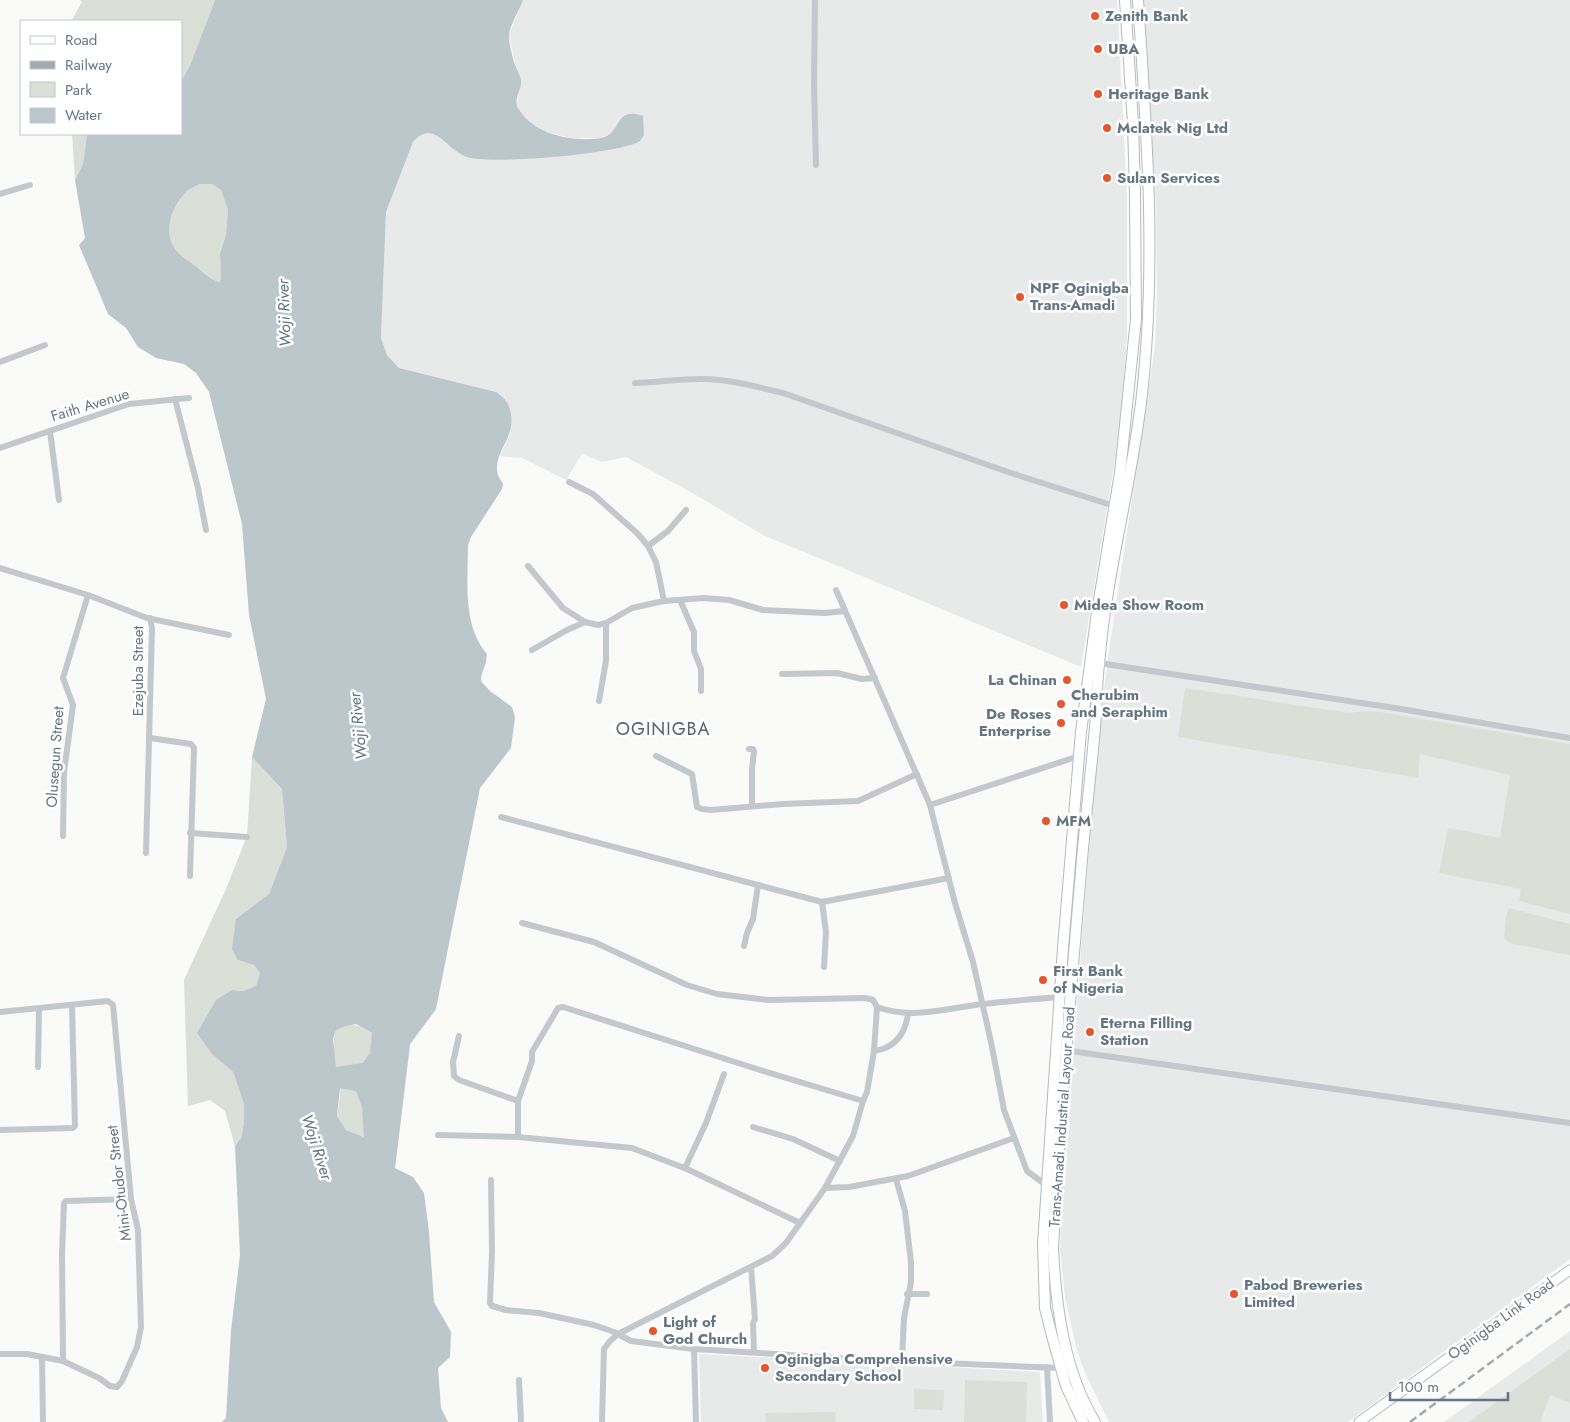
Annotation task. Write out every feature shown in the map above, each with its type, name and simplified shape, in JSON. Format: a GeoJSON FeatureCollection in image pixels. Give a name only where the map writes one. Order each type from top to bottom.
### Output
{"type":"FeatureCollection","features":[{"type":"Feature","properties":{"kind":"main road","name":"Trans-Amadi Industrial Layour Road"},"geometry":{"type":"LineString","coordinates":[[1083,1422],[1066,1386],[1060,1368],[1045,1300],[1043,1244],[1079,756],[1090,655],[1120,473],[1136,319],[1133,132],[1125,0]]}},
{"type":"Feature","properties":{"kind":"main road","name":"Trans-Amadi Industrial Layour Road"},"geometry":{"type":"LineString","coordinates":[[1095,1422],[1083,1399],[1067,1353],[1059,1317],[1053,1249],[1055,1199],[1080,874],[1096,716],[1099,663],[1110,579],[1134,451],[1141,401],[1149,287],[1145,109],[1138,0]]}},
{"type":"Feature","properties":{"kind":"main road"},"geometry":{"type":"LineString","coordinates":[[1136,286],[1149,287]]}},
{"type":"Feature","properties":{"kind":"street"},"geometry":{"type":"LineString","coordinates":[[815,0],[814,86],[816,165]]}},
{"type":"Feature","properties":{"kind":"street"},"geometry":{"type":"LineString","coordinates":[[0,194],[30,185]]}},
{"type":"Feature","properties":{"kind":"street"},"geometry":{"type":"LineString","coordinates":[[0,362],[44,345]]}},
{"type":"Feature","properties":{"kind":"street"},"geometry":{"type":"LineString","coordinates":[[635,383],[702,379],[742,383],[763,388],[786,394],[1114,506]]}},
{"type":"Feature","properties":{"kind":"street","name":"Faith Avenue"},"geometry":{"type":"LineString","coordinates":[[0,448],[129,404],[189,398]]}},
{"type":"Feature","properties":{"kind":"street"},"geometry":{"type":"LineString","coordinates":[[174,399],[198,488],[206,530]]}},
{"type":"Feature","properties":{"kind":"street"},"geometry":{"type":"LineString","coordinates":[[50,431],[59,500]]}},
{"type":"Feature","properties":{"kind":"street"},"geometry":{"type":"LineString","coordinates":[[569,482],[593,494],[648,546],[656,562],[664,602]]}},
{"type":"Feature","properties":{"kind":"street"},"geometry":{"type":"LineString","coordinates":[[648,546],[668,531],[686,510]]}},
{"type":"Feature","properties":{"kind":"street"},"geometry":{"type":"LineString","coordinates":[[528,566],[563,608],[585,622],[598,624],[606,624],[632,608],[680,600],[720,598],[763,610],[795,612],[825,613],[845,610]]}},
{"type":"Feature","properties":{"kind":"street","name":"Ezejuba Street"},"geometry":{"type":"LineString","coordinates":[[0,568],[88,595],[150,618],[152,628],[146,853]]}},
{"type":"Feature","properties":{"kind":"street"},"geometry":{"type":"LineString","coordinates":[[836,590],[930,805],[973,962],[999,1090],[1014,1138],[1027,1171],[1046,1185]]}},
{"type":"Feature","properties":{"kind":"street","name":"Olusegun Street"},"geometry":{"type":"LineString","coordinates":[[63,836],[64,772],[73,704],[63,678],[88,595]]}},
{"type":"Feature","properties":{"kind":"street"},"geometry":{"type":"LineString","coordinates":[[680,600],[694,632],[694,651],[701,669],[701,691]]}},
{"type":"Feature","properties":{"kind":"street"},"geometry":{"type":"LineString","coordinates":[[150,618],[229,635]]}},
{"type":"Feature","properties":{"kind":"street"},"geometry":{"type":"LineString","coordinates":[[532,650],[585,622]]}},
{"type":"Feature","properties":{"kind":"street"},"geometry":{"type":"LineString","coordinates":[[599,701],[606,662],[606,624]]}},
{"type":"Feature","properties":{"kind":"street"},"geometry":{"type":"LineString","coordinates":[[1099,663],[1401,709],[1570,738]]}},
{"type":"Feature","properties":{"kind":"street"},"geometry":{"type":"LineString","coordinates":[[782,674],[837,673],[862,679],[875,678]]}},
{"type":"Feature","properties":{"kind":"street"},"geometry":{"type":"LineString","coordinates":[[150,738],[194,746],[190,876]]}},
{"type":"Feature","properties":{"kind":"street"},"geometry":{"type":"LineString","coordinates":[[749,749],[754,751],[752,806]]}},
{"type":"Feature","properties":{"kind":"street"},"geometry":{"type":"LineString","coordinates":[[656,756],[692,774],[696,804],[697,807],[702,809],[858,801],[916,774]]}},
{"type":"Feature","properties":{"kind":"street"},"geometry":{"type":"LineString","coordinates":[[930,805],[1079,756]]}},
{"type":"Feature","properties":{"kind":"street"},"geometry":{"type":"LineString","coordinates":[[501,816],[822,902],[949,878]]}},
{"type":"Feature","properties":{"kind":"street"},"geometry":{"type":"LineString","coordinates":[[190,832],[247,837]]}},
{"type":"Feature","properties":{"kind":"street"},"geometry":{"type":"LineString","coordinates":[[744,946],[746,932],[753,919],[758,885]]}},
{"type":"Feature","properties":{"kind":"street"},"geometry":{"type":"LineString","coordinates":[[822,902],[826,932],[824,967]]}},
{"type":"Feature","properties":{"kind":"street"},"geometry":{"type":"LineString","coordinates":[[522,923],[594,942],[687,984],[717,994],[768,1000],[865,998],[873,1000],[877,1007],[874,1051],[867,1092],[853,1136],[825,1188],[779,1251],[618,1334],[610,1341],[604,1349],[602,1422]]}},
{"type":"Feature","properties":{"kind":"street"},"geometry":{"type":"LineString","coordinates":[[877,1007],[894,1013],[908,1014],[983,1004],[1060,997]]}},
{"type":"Feature","properties":{"kind":"street","name":"Mini-Otudor Street"},"geometry":{"type":"LineString","coordinates":[[0,1012],[108,1001],[114,1005],[131,1199],[138,1230],[141,1327],[137,1347],[122,1381],[117,1386],[110,1386],[99,1378],[64,1360],[42,1358],[27,1354],[0,1354]]}},
{"type":"Feature","properties":{"kind":"street"},"geometry":{"type":"LineString","coordinates":[[0,1130],[73,1128],[75,1126],[72,1006]]}},
{"type":"Feature","properties":{"kind":"street"},"geometry":{"type":"LineString","coordinates":[[518,1137],[518,1101],[532,1061],[532,1052],[558,1008],[563,1007],[760,1070],[863,1100]]}},
{"type":"Feature","properties":{"kind":"street"},"geometry":{"type":"LineString","coordinates":[[38,1067],[39,1009]]}},
{"type":"Feature","properties":{"kind":"street"},"geometry":{"type":"LineString","coordinates":[[874,1051],[889,1048],[897,1040],[907,1022],[908,1014]]}},
{"type":"Feature","properties":{"kind":"street"},"geometry":{"type":"LineString","coordinates":[[459,1036],[454,1062],[454,1076],[459,1080],[518,1101]]}},
{"type":"Feature","properties":{"kind":"street"},"geometry":{"type":"LineString","coordinates":[[1056,1050],[1570,1124]]}},
{"type":"Feature","properties":{"kind":"street"},"geometry":{"type":"LineString","coordinates":[[684,1168],[709,1116],[724,1074]]}},
{"type":"Feature","properties":{"kind":"street"},"geometry":{"type":"LineString","coordinates":[[753,1127],[793,1139],[840,1161]]}},
{"type":"Feature","properties":{"kind":"street"},"geometry":{"type":"LineString","coordinates":[[438,1135],[518,1137],[628,1148],[684,1168],[800,1223]]}},
{"type":"Feature","properties":{"kind":"street"},"geometry":{"type":"LineString","coordinates":[[825,1188],[849,1187],[908,1176],[1014,1138]]}},
{"type":"Feature","properties":{"kind":"street"},"geometry":{"type":"LineString","coordinates":[[896,1178],[905,1211],[911,1262],[911,1282],[904,1318],[902,1360]]}},
{"type":"Feature","properties":{"kind":"street"},"geometry":{"type":"LineString","coordinates":[[491,1180],[492,1252],[490,1302],[492,1306],[506,1310],[565,1318],[606,1328],[631,1341],[694,1350],[1060,1368]]}},
{"type":"Feature","properties":{"kind":"street"},"geometry":{"type":"LineString","coordinates":[[64,1360],[62,1246],[64,1204],[66,1201],[131,1199]]}},
{"type":"Feature","properties":{"kind":"street"},"geometry":{"type":"LineString","coordinates":[[751,1267],[755,1319],[753,1323],[754,1352]]}},
{"type":"Feature","properties":{"kind":"street","name":"Oginigba Link Road"},"geometry":{"type":"LineString","coordinates":[[1359,1422],[1570,1270]]}},
{"type":"Feature","properties":{"kind":"street"},"geometry":{"type":"LineString","coordinates":[[908,1294],[928,1294]]}},
{"type":"Feature","properties":{"kind":"street"},"geometry":{"type":"LineString","coordinates":[[694,1350],[696,1422]]}},
{"type":"Feature","properties":{"kind":"street"},"geometry":{"type":"LineString","coordinates":[[42,1358],[43,1422]]}},
{"type":"Feature","properties":{"kind":"street"},"geometry":{"type":"LineString","coordinates":[[1047,1367],[1050,1422]]}},
{"type":"Feature","properties":{"kind":"street"},"geometry":{"type":"LineString","coordinates":[[519,1380],[521,1422]]}},
{"type":"Feature","properties":{"kind":"shaded area"},"geometry":{"type":"Polygon","coordinates":[[[523,0],[1117,0],[1127,198],[1127,336],[1116,453],[1081,667],[763,535],[696,495],[626,457],[602,462],[582,454],[566,480],[522,458],[500,456],[511,432],[496,392],[399,368],[387,355],[381,338],[386,212],[413,142],[419,135],[429,133],[438,136],[457,152],[534,157],[611,150],[619,118],[615,130],[611,134],[601,138],[570,138],[544,131],[528,121],[517,107],[520,75],[515,63],[509,35],[523,0]]]}},
{"type":"Feature","properties":{"kind":"shaded area"},"geometry":{"type":"Polygon","coordinates":[[[1143,0],[1570,0],[1570,1259],[1348,1422],[1109,1422],[1086,1375],[1077,1351],[1065,1297],[1060,1250],[1062,1200],[1097,744],[1108,658],[1155,346],[1157,296],[1156,209],[1143,0]]]}},
{"type":"Feature","properties":{"kind":"shaded area"},"geometry":{"type":"Polygon","coordinates":[[[1570,1331],[1570,1422],[1444,1422],[1570,1331]]]}},
{"type":"Feature","properties":{"kind":"shaded area"},"geometry":{"type":"Polygon","coordinates":[[[699,1354],[1040,1372],[1043,1422],[701,1422],[699,1354]]]}},
{"type":"Feature","properties":{"kind":"green space"},"geometry":{"type":"Polygon","coordinates":[[[80,0],[215,0],[191,63],[182,80],[182,20],[72,20],[82,2],[80,0]]]}},
{"type":"Feature","properties":{"kind":"green space"},"geometry":{"type":"Polygon","coordinates":[[[72,135],[87,135],[83,164],[75,180],[72,135]]]}},
{"type":"Feature","properties":{"kind":"green space"},"geometry":{"type":"Polygon","coordinates":[[[201,184],[212,184],[221,190],[228,210],[226,235],[220,253],[221,279],[219,282],[210,278],[181,255],[176,250],[170,236],[169,228],[173,211],[177,204],[187,191],[201,184]]]}},
{"type":"Feature","properties":{"kind":"green space"},"geometry":{"type":"Polygon","coordinates":[[[1185,688],[1349,713],[1364,711],[1380,712],[1570,744],[1570,914],[1519,901],[1521,889],[1439,873],[1448,828],[1500,838],[1510,775],[1420,754],[1418,778],[1178,737],[1185,688]]]}},
{"type":"Feature","properties":{"kind":"green space"},"geometry":{"type":"Polygon","coordinates":[[[252,757],[282,789],[287,847],[269,894],[236,919],[238,960],[254,965],[260,973],[256,986],[243,991],[232,990],[212,1054],[233,1072],[244,1104],[244,1123],[241,1138],[235,1146],[225,1111],[210,1100],[188,1106],[184,980],[226,889],[247,836],[252,757]]]}},
{"type":"Feature","properties":{"kind":"green space"},"geometry":{"type":"Polygon","coordinates":[[[1509,908],[1570,924],[1570,955],[1510,943],[1504,938],[1506,916],[1509,908]]]}},
{"type":"Feature","properties":{"kind":"green space"},"geometry":{"type":"Polygon","coordinates":[[[436,1009],[410,1044],[395,1168],[364,1137],[346,1130],[337,1116],[340,1091],[334,1053],[336,1030],[354,1025],[372,1033],[436,1009]]]}},
{"type":"Feature","properties":{"kind":"green space"},"geometry":{"type":"Polygon","coordinates":[[[1570,1349],[1570,1403],[1550,1395],[1540,1422],[1469,1422],[1570,1349]]]}},
{"type":"Feature","properties":{"kind":"green space"},"geometry":{"type":"Polygon","coordinates":[[[965,1380],[1027,1382],[1026,1422],[964,1422],[965,1380]]]}},
{"type":"Feature","properties":{"kind":"green space"},"geometry":{"type":"Polygon","coordinates":[[[914,1389],[944,1390],[943,1410],[914,1409],[914,1389]]]}},
{"type":"Feature","properties":{"kind":"green space"},"geometry":{"type":"Polygon","coordinates":[[[835,1412],[836,1422],[766,1422],[765,1413],[835,1412]]]}},
{"type":"Feature","properties":{"kind":"water","name":"Woji River"},"geometry":{"type":"Polygon","coordinates":[[[215,0],[523,0],[509,32],[509,39],[514,62],[521,81],[517,106],[530,122],[549,133],[559,136],[591,139],[608,135],[622,118],[627,115],[643,116],[644,135],[640,141],[628,146],[608,150],[555,157],[501,160],[467,157],[460,154],[440,138],[427,133],[413,142],[386,212],[381,338],[387,355],[399,368],[496,392],[508,404],[511,419],[509,435],[498,462],[497,472],[503,484],[502,489],[471,537],[468,545],[467,588],[473,630],[487,654],[481,681],[490,691],[512,707],[515,717],[511,748],[480,788],[436,1009],[410,1044],[395,1168],[413,1177],[424,1193],[434,1302],[451,1332],[450,1357],[438,1368],[441,1408],[448,1422],[222,1422],[226,1418],[231,1331],[240,1255],[235,1146],[241,1138],[244,1123],[244,1104],[233,1072],[212,1054],[197,1033],[216,1000],[232,990],[243,991],[256,986],[260,973],[254,965],[238,960],[232,949],[236,919],[269,894],[287,847],[282,789],[252,757],[266,699],[249,615],[242,524],[209,392],[196,373],[184,364],[156,358],[138,347],[126,328],[108,314],[79,245],[85,238],[75,180],[83,164],[87,135],[182,135],[182,80],[191,63],[215,0]],[[200,184],[187,191],[173,211],[169,228],[172,243],[176,250],[210,278],[219,282],[221,279],[220,253],[226,235],[228,210],[221,190],[212,184],[200,184]],[[356,1024],[336,1030],[333,1039],[336,1067],[363,1063],[370,1053],[372,1033],[356,1024]],[[340,1088],[337,1116],[346,1130],[364,1137],[362,1107],[356,1091],[340,1088]]]}},
{"type":"Feature","properties":{"kind":"railway"},"geometry":{"type":"LineString","coordinates":[[1410,1422],[1570,1304]]}},
{"type":"Feature","properties":{"kind":"place","name":"Zenith Bank"},"geometry":{"type":"Point","coordinates":[1095,16]}},
{"type":"Feature","properties":{"kind":"place","name":"UBA"},"geometry":{"type":"Point","coordinates":[1098,49]}},
{"type":"Feature","properties":{"kind":"place","name":"Heritage Bank"},"geometry":{"type":"Point","coordinates":[1098,94]}},
{"type":"Feature","properties":{"kind":"place","name":"Mclatek Nig Ltd"},"geometry":{"type":"Point","coordinates":[1107,128]}},
{"type":"Feature","properties":{"kind":"place","name":"Sulan Services"},"geometry":{"type":"Point","coordinates":[1107,178]}},
{"type":"Feature","properties":{"kind":"place","name":"NPF Oginigba Trans-Amadi"},"geometry":{"type":"Point","coordinates":[1020,297]}},
{"type":"Feature","properties":{"kind":"place","name":"Midea Show Room"},"geometry":{"type":"Point","coordinates":[1064,605]}},
{"type":"Feature","properties":{"kind":"place","name":"La Chinan"},"geometry":{"type":"Point","coordinates":[1067,680]}},
{"type":"Feature","properties":{"kind":"place","name":"Cherubim and Seraphim"},"geometry":{"type":"Point","coordinates":[1061,704]}},
{"type":"Feature","properties":{"kind":"place","name":"De Roses Enterprise"},"geometry":{"type":"Point","coordinates":[1061,723]}},
{"type":"Feature","properties":{"kind":"place","name":"MFM"},"geometry":{"type":"Point","coordinates":[1046,821]}},
{"type":"Feature","properties":{"kind":"place","name":"First Bank of Nigeria"},"geometry":{"type":"Point","coordinates":[1043,980]}},
{"type":"Feature","properties":{"kind":"place","name":"Eterna Filling Station"},"geometry":{"type":"Point","coordinates":[1090,1032]}},
{"type":"Feature","properties":{"kind":"place","name":"Pabod Breweries Limited"},"geometry":{"type":"Point","coordinates":[1234,1294]}},
{"type":"Feature","properties":{"kind":"place","name":"Light of God Church"},"geometry":{"type":"Point","coordinates":[653,1331]}},
{"type":"Feature","properties":{"kind":"place","name":"Oginigba Comprehensive Secondary School"},"geometry":{"type":"Point","coordinates":[765,1368]}},
{"type":"Feature","properties":{"kind":"district","name":"OGINIGBA"},"geometry":{"type":"Point","coordinates":[663,729]}}]}
